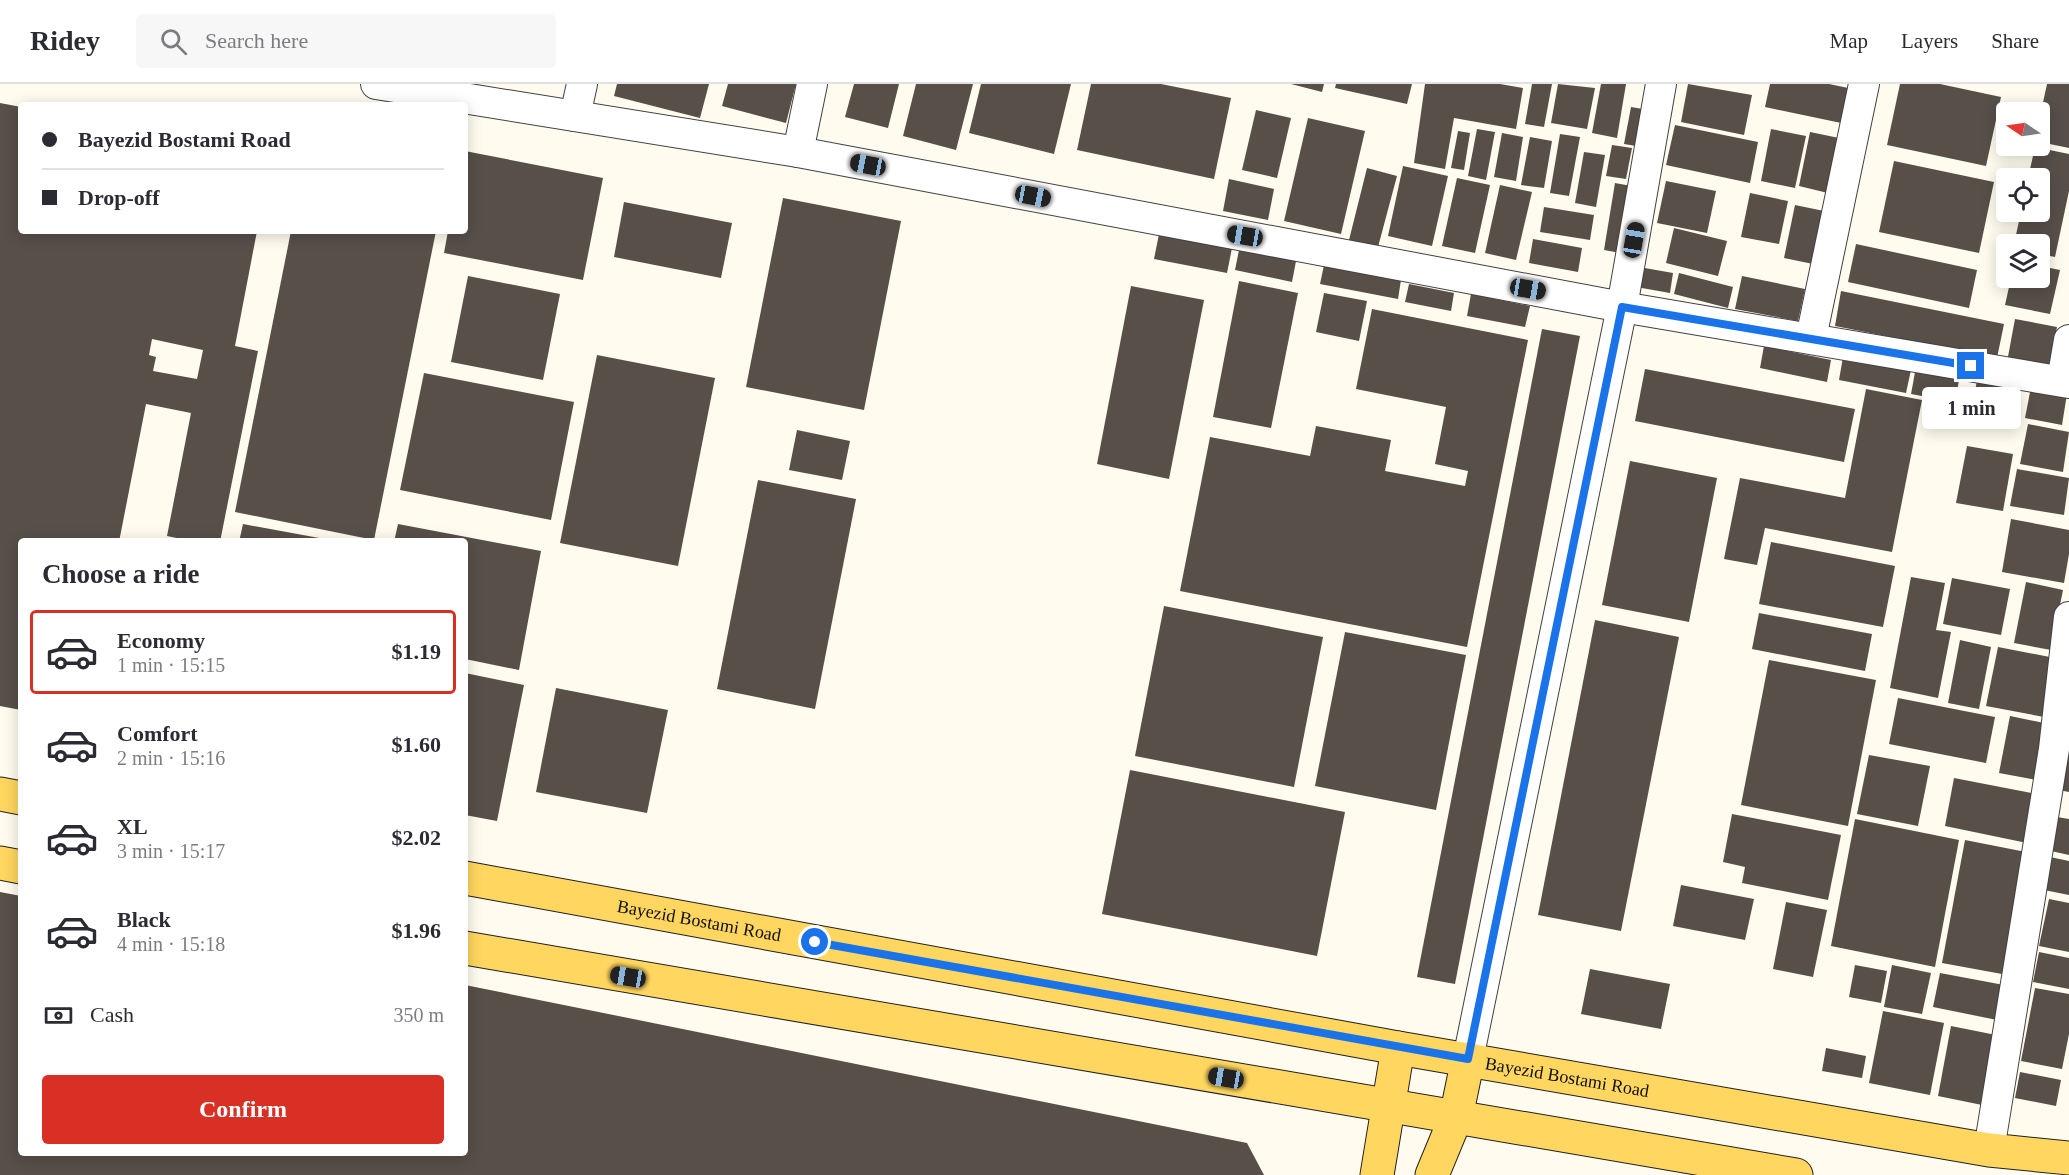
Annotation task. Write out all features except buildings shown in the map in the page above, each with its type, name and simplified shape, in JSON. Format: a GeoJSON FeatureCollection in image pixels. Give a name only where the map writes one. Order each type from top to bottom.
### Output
{"type":"FeatureCollection","features":[{"type":"Feature","properties":{"kind":"main road"},"geometry":{"type":"LineString","coordinates":[[0,794],[18,797]]}},
{"type":"Feature","properties":{"kind":"main road"},"geometry":{"type":"LineString","coordinates":[[0,863],[18,866]]}},
{"type":"Feature","properties":{"kind":"main road","name":"Bayezid Bostami Road"},"geometry":{"type":"LineString","coordinates":[[468,879],[1398,1048],[1989,1150],[2069,1158]]}},
{"type":"Feature","properties":{"kind":"main road"},"geometry":{"type":"LineString","coordinates":[[468,949],[1796,1175]]}},
{"type":"Feature","properties":{"kind":"main road"},"geometry":{"type":"LineString","coordinates":[[1377,1175],[1398,1048]]}},
{"type":"Feature","properties":{"kind":"main road"},"geometry":{"type":"LineString","coordinates":[[1432,1175],[1456,1117],[1468,1059]]}},
{"type":"Feature","properties":{"kind":"street"},"geometry":{"type":"LineString","coordinates":[[376,84],[798,152],[1622,307],[2066,382],[2069,340]]}},
{"type":"Feature","properties":{"kind":"street"},"geometry":{"type":"LineString","coordinates":[[575,116],[582,84]]}},
{"type":"Feature","properties":{"kind":"street"},"geometry":{"type":"LineString","coordinates":[[798,152],[812,84]]}},
{"type":"Feature","properties":{"kind":"street"},"geometry":{"type":"LineString","coordinates":[[1468,1059],[1622,307],[1661,84]]}},
{"type":"Feature","properties":{"kind":"street"},"geometry":{"type":"LineString","coordinates":[[1811,338],[1864,84]]}},
{"type":"Feature","properties":{"kind":"street"},"geometry":{"type":"LineString","coordinates":[[1989,1150],[2054,749],[2069,617]]}},
{"type":"Feature","properties":{"kind":"route"},"geometry":{"type":"LineString","coordinates":[[815,942],[1468,1059],[1622,307],[1971,366]]}}]}
